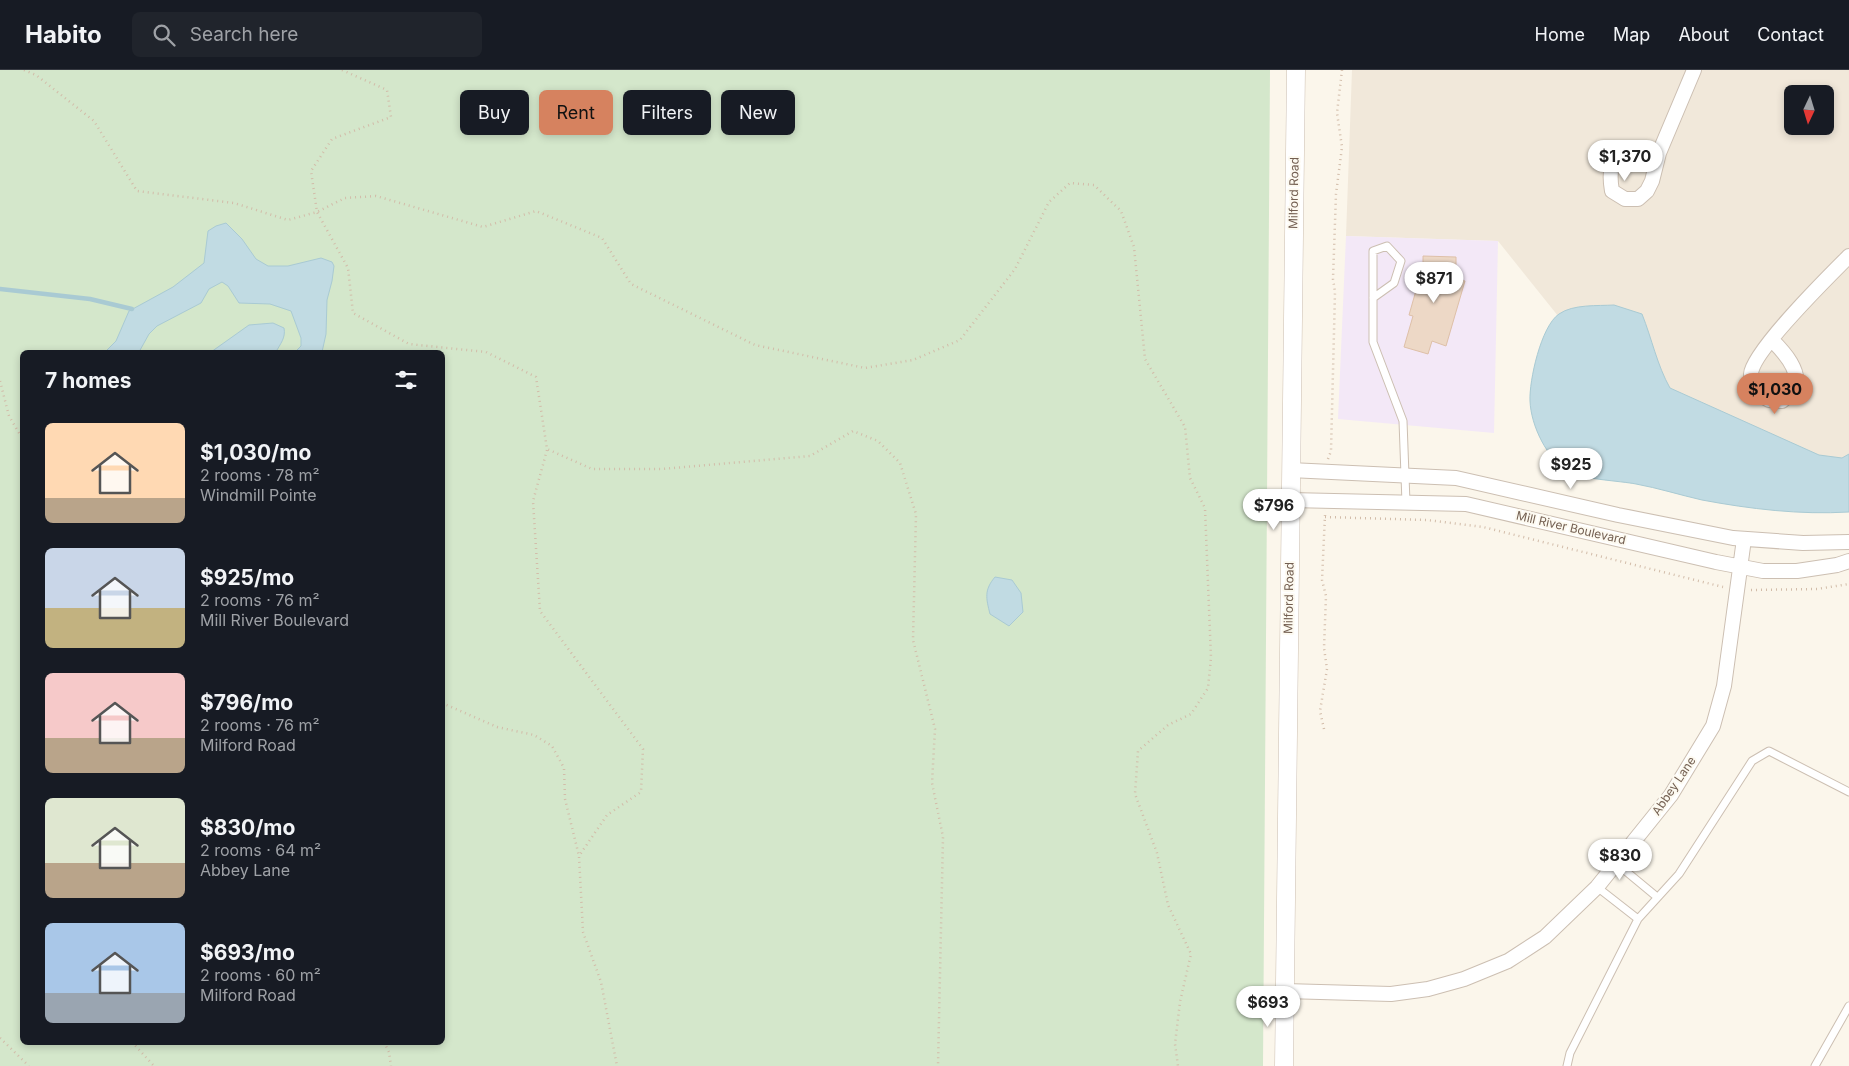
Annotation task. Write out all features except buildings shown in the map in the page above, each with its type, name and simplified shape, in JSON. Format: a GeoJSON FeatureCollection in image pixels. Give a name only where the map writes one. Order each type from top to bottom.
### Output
{"type":"FeatureCollection","features":[{"type":"Feature","properties":{"kind":"street","name":"Milford Road"},"geometry":{"type":"LineString","coordinates":[[1284,1066],[1296,70]]}},
{"type":"Feature","properties":{"kind":"street"},"geometry":{"type":"LineString","coordinates":[[1659,153],[1694,70]]}},
{"type":"Feature","properties":{"kind":"street"},"geometry":{"type":"LineString","coordinates":[[1772,340],[1803,300],[1849,256]]}},
{"type":"Feature","properties":{"kind":"street","name":"Mill River Boulevard"},"geometry":{"type":"LineString","coordinates":[[1290,470],[1456,478],[1618,515],[1744,539],[1803,543],[1849,542]]}},
{"type":"Feature","properties":{"kind":"street","name":"Mill River Boulevard"},"geometry":{"type":"LineString","coordinates":[[1290,500],[1466,504],[1763,571],[1797,571],[1837,565],[1849,561]]}},
{"type":"Feature","properties":{"kind":"street","name":"Abbey Lane"},"geometry":{"type":"LineString","coordinates":[[1285,992],[1391,994],[1428,989],[1464,979],[1508,961],[1545,937],[1597,887],[1671,795],[1713,726],[1724,686],[1744,539]]}},
{"type":"Feature","properties":{"kind":"lane"},"geometry":{"type":"LineString","coordinates":[[1373,298],[1394,283],[1401,260],[1386,246],[1373,251],[1373,298],[1373,342],[1403,421],[1406,503]]}},
{"type":"Feature","properties":{"kind":"lane"},"geometry":{"type":"LineString","coordinates":[[1567,1066],[1570,1053],[1638,919],[1679,874],[1752,761],[1769,751],[1849,792]]}},
{"type":"Feature","properties":{"kind":"lane"},"geometry":{"type":"LineString","coordinates":[[1616,863],[1658,897]]}},
{"type":"Feature","properties":{"kind":"lane"},"geometry":{"type":"LineString","coordinates":[[1597,887],[1638,919]]}},
{"type":"Feature","properties":{"kind":"lane"},"geometry":{"type":"LineString","coordinates":[[1815,1066],[1849,1006]]}},
{"type":"Feature","properties":{"kind":"path"},"geometry":{"type":"LineString","coordinates":[[24,70],[36,75],[94,121],[137,190],[234,203],[288,220],[317,212],[345,198],[376,196],[483,227],[536,211],[602,238],[631,284],[755,345],[865,368],[913,360],[960,340],[1016,269],[1049,202],[1070,183],[1094,185],[1121,211],[1134,247],[1145,359],[1186,427],[1190,478],[1205,508],[1211,658],[1208,688],[1191,714],[1168,725],[1138,751],[1135,794],[1156,853],[1168,905],[1191,954],[1180,1002],[1175,1044],[1178,1066]]}},
{"type":"Feature","properties":{"kind":"path"},"geometry":{"type":"LineString","coordinates":[[342,70],[387,90],[390,117],[332,139],[311,171],[317,212],[348,268],[353,313],[409,344],[486,352],[536,377],[547,450],[533,501],[540,610],[643,749],[641,792],[607,815],[579,856]]}},
{"type":"Feature","properties":{"kind":"path"},"geometry":{"type":"LineString","coordinates":[[1327,472],[1327,461],[1331,451],[1336,194],[1342,147],[1337,113],[1342,70]]}},
{"type":"Feature","properties":{"kind":"path"},"geometry":{"type":"LineString","coordinates":[[0,381],[9,416],[20,435]]}},
{"type":"Feature","properties":{"kind":"path"},"geometry":{"type":"LineString","coordinates":[[547,450],[592,469],[662,468],[810,456],[854,431],[878,441],[900,463],[916,514],[913,640],[936,729],[932,783],[943,837],[938,1066]]}},
{"type":"Feature","properties":{"kind":"path"},"geometry":{"type":"LineString","coordinates":[[1324,729],[1320,711],[1327,669],[1324,648],[1326,596],[1322,580],[1325,501]]}},
{"type":"Feature","properties":{"kind":"path"},"geometry":{"type":"LineString","coordinates":[[1325,517],[1427,520],[1482,527],[1678,578],[1737,589],[1817,589],[1849,584]]}},
{"type":"Feature","properties":{"kind":"path"},"geometry":{"type":"LineString","coordinates":[[445,703],[497,727],[534,735],[552,746],[564,768],[565,799],[579,856],[582,932],[601,982],[617,1066]]}},
{"type":"Feature","properties":{"kind":"path"},"geometry":{"type":"LineString","coordinates":[[0,1038],[29,1066]]}},
{"type":"Feature","properties":{"kind":"path"},"geometry":{"type":"LineString","coordinates":[[135,1045],[154,1066]]}},
{"type":"Feature","properties":{"kind":"path"},"geometry":{"type":"LineString","coordinates":[[386,1045],[392,1066]]}},
{"type":"Feature","properties":{"kind":"shaded area"},"geometry":{"type":"Polygon","coordinates":[[[1352,70],[1849,70],[1849,468],[1619,392],[1498,241],[1346,236],[1352,70]]]}},
{"type":"Feature","properties":{"kind":"shaded area"},"geometry":{"type":"Polygon","coordinates":[[[1346,236],[1498,241],[1494,433],[1338,419],[1346,236]]]}},
{"type":"Feature","properties":{"kind":"green space"},"geometry":{"type":"Polygon","coordinates":[[[0,70],[1270,70],[1263,1066],[0,1066],[0,70]]]}},
{"type":"Feature","properties":{"kind":"water"},"geometry":{"type":"Polygon","coordinates":[[[226,223],[242,239],[256,259],[268,266],[288,266],[321,258],[332,262],[334,266],[327,300],[326,334],[322,350],[297,350],[301,346],[301,338],[291,311],[270,304],[239,303],[228,286],[222,282],[209,289],[201,303],[157,326],[149,334],[140,350],[107,350],[116,341],[129,311],[173,287],[204,263],[208,231],[226,223]]]}},
{"type":"Feature","properties":{"kind":"water"},"geometry":{"type":"Polygon","coordinates":[[[1614,305],[1642,314],[1658,361],[1670,388],[1819,455],[1842,458],[1849,454],[1849,512],[1794,512],[1757,509],[1702,500],[1652,487],[1582,476],[1569,472],[1561,466],[1547,450],[1533,421],[1530,392],[1537,354],[1547,330],[1559,314],[1578,307],[1614,305]]]}},
{"type":"Feature","properties":{"kind":"water"},"geometry":{"type":"Polygon","coordinates":[[[273,323],[284,328],[284,335],[277,350],[214,350],[249,325],[273,323]]]}},
{"type":"Feature","properties":{"kind":"water"},"geometry":{"type":"Polygon","coordinates":[[[995,577],[1012,580],[1021,593],[1023,612],[1009,626],[990,614],[987,594],[989,586],[995,577]]]}},
{"type":"Feature","properties":{"kind":"waterway"},"geometry":{"type":"LineString","coordinates":[[0,289],[90,299],[132,309]]}}]}
